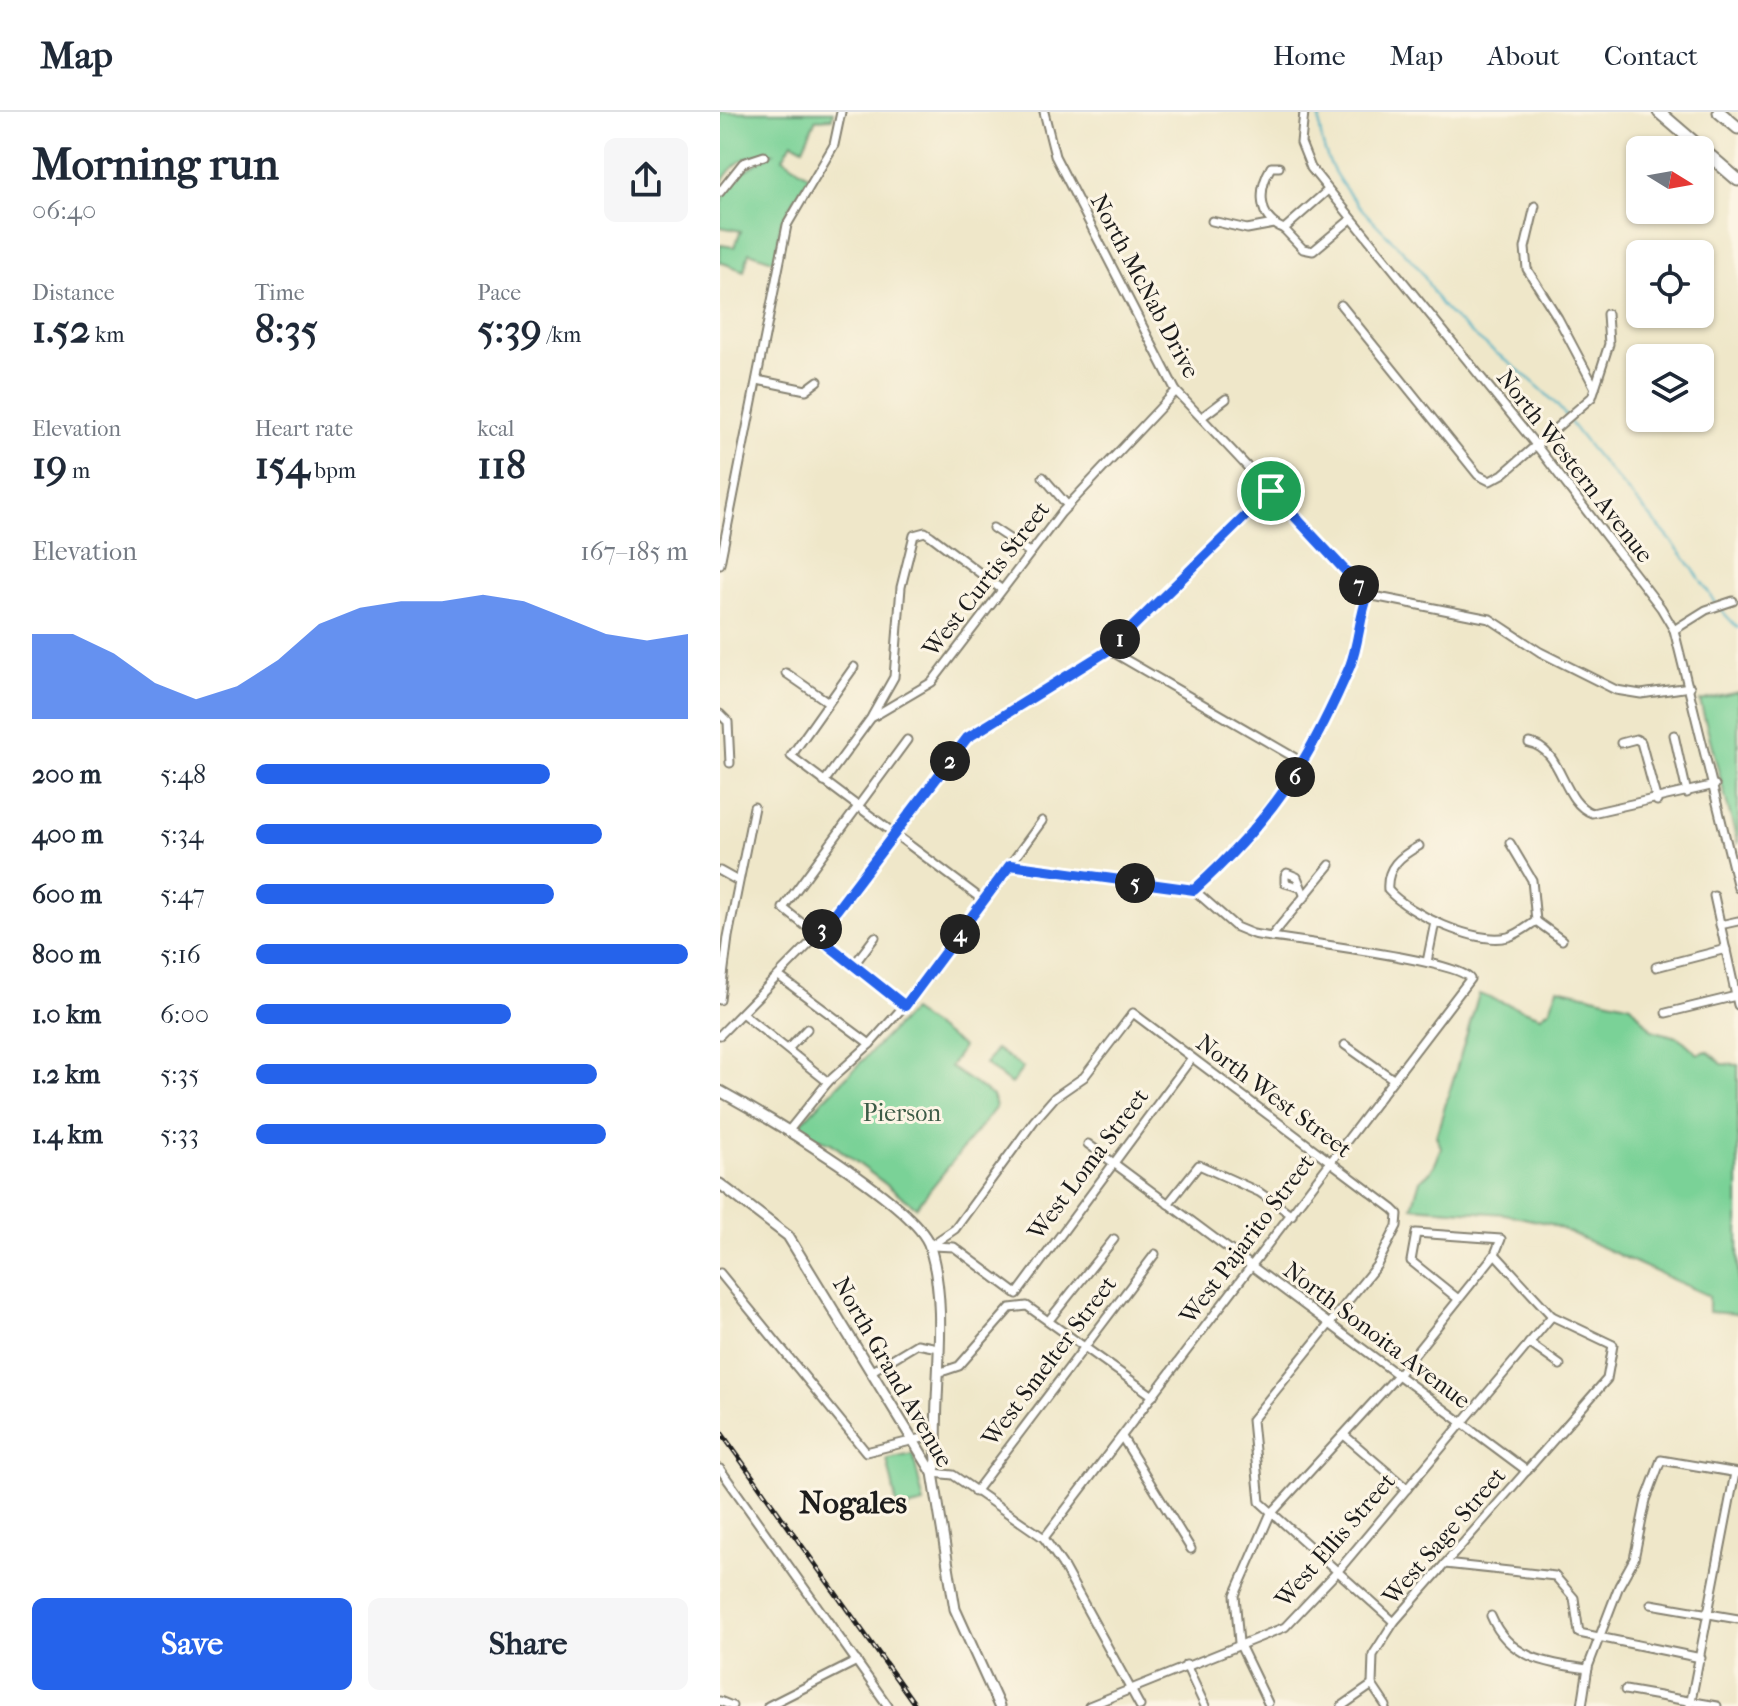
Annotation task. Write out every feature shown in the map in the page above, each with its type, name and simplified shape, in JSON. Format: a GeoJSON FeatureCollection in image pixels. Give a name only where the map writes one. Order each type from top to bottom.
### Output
{"type":"FeatureCollection","features":[{"type":"Feature","properties":{"kind":"highway"},"geometry":{"type":"LineString","coordinates":[[1659,112],[1738,180]]}},
{"type":"Feature","properties":{"kind":"highway"},"geometry":{"type":"LineString","coordinates":[[1719,112],[1738,128]]}},
{"type":"Feature","properties":{"kind":"main road"},"geometry":{"type":"LineString","coordinates":[[720,1091],[790,1129],[908,1218],[930,1246],[937,1280],[938,1348],[937,1461],[933,1473]]}},
{"type":"Feature","properties":{"kind":"main road","name":"North Grand Avenue"},"geometry":{"type":"LineString","coordinates":[[720,1184],[788,1236],[933,1473],[955,1609],[999,1706]]}},
{"type":"Feature","properties":{"kind":"street"},"geometry":{"type":"LineString","coordinates":[[720,564],[787,225],[830,155],[841,112]]}},
{"type":"Feature","properties":{"kind":"street","name":"North McNab Drive"},"geometry":{"type":"LineString","coordinates":[[1044,112],[1055,156],[1176,391],[1368,595]]}},
{"type":"Feature","properties":{"kind":"street","name":"North Western Avenue"},"geometry":{"type":"LineString","coordinates":[[1304,112],[1301,143],[1311,168],[1350,220],[1536,445],[1661,608],[1674,630],[1715,785],[1738,888]]}},
{"type":"Feature","properties":{"kind":"street"},"geometry":{"type":"LineString","coordinates":[[720,192],[743,163],[764,156]]}},
{"type":"Feature","properties":{"kind":"street"},"geometry":{"type":"LineString","coordinates":[[1279,167],[1271,167],[1265,178],[1262,198],[1264,212],[1303,249],[1313,251],[1350,220]]}},
{"type":"Feature","properties":{"kind":"street"},"geometry":{"type":"LineString","coordinates":[[1284,229],[1328,190]]}},
{"type":"Feature","properties":{"kind":"street"},"geometry":{"type":"LineString","coordinates":[[1535,206],[1525,248],[1527,269],[1558,318],[1595,388]]}},
{"type":"Feature","properties":{"kind":"street"},"geometry":{"type":"LineString","coordinates":[[1212,221],[1247,229],[1274,224]]}},
{"type":"Feature","properties":{"kind":"street"},"geometry":{"type":"LineString","coordinates":[[1341,305],[1478,475],[1490,481],[1503,474],[1587,404],[1609,344],[1607,314]]}},
{"type":"Feature","properties":{"kind":"street"},"geometry":{"type":"LineString","coordinates":[[757,380],[806,390],[818,381]]}},
{"type":"Feature","properties":{"kind":"street","name":"West Curtis Street"},"geometry":{"type":"LineString","coordinates":[[824,782],[871,718],[932,682],[1029,552],[1176,391]]}},
{"type":"Feature","properties":{"kind":"street"},"geometry":{"type":"LineString","coordinates":[[1202,417],[1226,399]]}},
{"type":"Feature","properties":{"kind":"street"},"geometry":{"type":"LineString","coordinates":[[1043,477],[1068,506]]}},
{"type":"Feature","properties":{"kind":"street"},"geometry":{"type":"LineString","coordinates":[[720,1035],[817,936],[893,832],[972,734],[1048,691],[1109,650],[1271,491]]}},
{"type":"Feature","properties":{"kind":"street"},"geometry":{"type":"LineString","coordinates":[[993,528],[1029,552]]}},
{"type":"Feature","properties":{"kind":"street"},"geometry":{"type":"LineString","coordinates":[[871,718],[894,677],[901,587],[912,540],[919,532],[931,536],[1001,589]]}},
{"type":"Feature","properties":{"kind":"street"},"geometry":{"type":"LineString","coordinates":[[1194,890],[1254,833],[1304,763],[1349,667],[1368,595],[1490,619],[1540,652],[1616,690],[1641,694],[1690,687]]}},
{"type":"Feature","properties":{"kind":"street"},"geometry":{"type":"LineString","coordinates":[[1674,630],[1706,610],[1733,601]]}},
{"type":"Feature","properties":{"kind":"street"},"geometry":{"type":"LineString","coordinates":[[1109,650],[1304,763]]}},
{"type":"Feature","properties":{"kind":"street"},"geometry":{"type":"LineString","coordinates":[[854,667],[791,756],[984,901]]}},
{"type":"Feature","properties":{"kind":"street"},"geometry":{"type":"LineString","coordinates":[[786,673],[828,702]]}},
{"type":"Feature","properties":{"kind":"street"},"geometry":{"type":"LineString","coordinates":[[720,714],[728,722],[730,763]]}},
{"type":"Feature","properties":{"kind":"street"},"geometry":{"type":"LineString","coordinates":[[1674,735],[1687,793]]}},
{"type":"Feature","properties":{"kind":"street"},"geometry":{"type":"LineString","coordinates":[[905,1006],[784,910],[788,899],[907,740]]}},
{"type":"Feature","properties":{"kind":"street"},"geometry":{"type":"LineString","coordinates":[[1621,743],[1632,740],[1641,742],[1657,801]]}},
{"type":"Feature","properties":{"kind":"street"},"geometry":{"type":"LineString","coordinates":[[1529,743],[1544,749],[1586,811],[1600,813],[1715,785]]}},
{"type":"Feature","properties":{"kind":"street"},"geometry":{"type":"LineString","coordinates":[[720,1000],[724,936],[754,807]]}},
{"type":"Feature","properties":{"kind":"street"},"geometry":{"type":"LineString","coordinates":[[790,1129],[828,1082],[870,1044],[905,1006],[1042,821]]}},
{"type":"Feature","properties":{"kind":"street"},"geometry":{"type":"LineString","coordinates":[[1510,843],[1532,880],[1536,921],[1562,940]]}},
{"type":"Feature","properties":{"kind":"street"},"geometry":{"type":"LineString","coordinates":[[1419,846],[1394,864],[1389,872],[1388,890],[1404,905],[1435,922],[1500,938],[1517,934],[1536,921]]}},
{"type":"Feature","properties":{"kind":"street"},"geometry":{"type":"LineString","coordinates":[[1010,865],[1194,890],[1236,927],[1271,937],[1427,962],[1435,922]]}},
{"type":"Feature","properties":{"kind":"street"},"geometry":{"type":"LineString","coordinates":[[1271,937],[1330,865]]}},
{"type":"Feature","properties":{"kind":"street"},"geometry":{"type":"LineString","coordinates":[[720,871],[738,881]]}},
{"type":"Feature","properties":{"kind":"street"},"geometry":{"type":"LineString","coordinates":[[1299,887],[1305,897]]}},
{"type":"Feature","properties":{"kind":"street"},"geometry":{"type":"LineString","coordinates":[[1666,1013],[1737,1000],[1714,896]]}},
{"type":"Feature","properties":{"kind":"street"},"geometry":{"type":"LineString","coordinates":[[1720,925],[1738,921]]}},
{"type":"Feature","properties":{"kind":"street"},"geometry":{"type":"LineString","coordinates":[[853,966],[875,937]]}},
{"type":"Feature","properties":{"kind":"street"},"geometry":{"type":"LineString","coordinates":[[1656,967],[1726,949]]}},
{"type":"Feature","properties":{"kind":"street","name":"West Pajarito Street"},"geometry":{"type":"LineString","coordinates":[[1044,1538],[1470,979],[1455,967],[1427,962]]}},
{"type":"Feature","properties":{"kind":"street"},"geometry":{"type":"LineString","coordinates":[[780,977],[870,1044]]}},
{"type":"Feature","properties":{"kind":"street","name":"North West Street"},"geometry":{"type":"LineString","coordinates":[[930,1246],[955,1229],[1034,1121],[1055,1097],[1084,1077],[1133,1013],[1393,1209],[1398,1221],[1391,1239],[1377,1265],[1331,1325]]}},
{"type":"Feature","properties":{"kind":"street"},"geometry":{"type":"LineString","coordinates":[[743,1014],[828,1082]]}},
{"type":"Feature","properties":{"kind":"street"},"geometry":{"type":"LineString","coordinates":[[788,1049],[807,1029]]}},
{"type":"Feature","properties":{"kind":"street"},"geometry":{"type":"LineString","coordinates":[[1345,1045],[1393,1079]]}},
{"type":"Feature","properties":{"kind":"street","name":"West Loma Street"},"geometry":{"type":"LineString","coordinates":[[930,1246],[954,1247],[1017,1294],[1191,1059]]}},
{"type":"Feature","properties":{"kind":"street","name":"North Sonoita Avenue"},"geometry":{"type":"LineString","coordinates":[[1088,1144],[1527,1471]]}},
{"type":"Feature","properties":{"kind":"street"},"geometry":{"type":"LineString","coordinates":[[1168,1204],[1199,1165],[1259,1192],[1292,1215]]}},
{"type":"Feature","properties":{"kind":"street"},"geometry":{"type":"LineString","coordinates":[[1268,1703],[1239,1643],[1235,1595],[1270,1515],[1398,1375],[1495,1254],[1501,1239],[1416,1233],[1411,1261],[1457,1298]]}},
{"type":"Feature","properties":{"kind":"street"},"geometry":{"type":"LineString","coordinates":[[1050,1319],[1114,1239]]}},
{"type":"Feature","properties":{"kind":"street","name":"West Smelter Street"},"geometry":{"type":"LineString","coordinates":[[975,1492],[1155,1254]]}},
{"type":"Feature","properties":{"kind":"street"},"geometry":{"type":"LineString","coordinates":[[1495,1254],[1552,1316]]}},
{"type":"Feature","properties":{"kind":"street"},"geometry":{"type":"LineString","coordinates":[[720,1273],[866,1452],[935,1435]]}},
{"type":"Feature","properties":{"kind":"street"},"geometry":{"type":"LineString","coordinates":[[938,1373],[959,1366],[1010,1308],[1027,1306],[1050,1319],[1153,1396]]}},
{"type":"Feature","properties":{"kind":"street","name":"West Ellis Street"},"geometry":{"type":"LineString","coordinates":[[1089,1706],[1285,1627],[1337,1572],[1552,1316]]}},
{"type":"Feature","properties":{"kind":"street","name":"West Sage Street"},"geometry":{"type":"LineString","coordinates":[[1372,1685],[1373,1655],[1394,1622],[1594,1398],[1607,1379],[1613,1345],[1552,1316]]}},
{"type":"Feature","properties":{"kind":"street"},"geometry":{"type":"LineString","coordinates":[[1331,1325],[1252,1420],[1260,1502],[1270,1515],[1394,1622]]}},
{"type":"Feature","properties":{"kind":"street"},"geometry":{"type":"LineString","coordinates":[[1529,1343],[1560,1365]]}},
{"type":"Feature","properties":{"kind":"street"},"geometry":{"type":"LineString","coordinates":[[872,1371],[917,1344],[938,1348]]}},
{"type":"Feature","properties":{"kind":"street"},"geometry":{"type":"LineString","coordinates":[[1344,1435],[1407,1489]]}},
{"type":"Feature","properties":{"kind":"street"},"geometry":{"type":"LineString","coordinates":[[1122,1437],[1191,1549]]}},
{"type":"Feature","properties":{"kind":"street"},"geometry":{"type":"LineString","coordinates":[[1582,1706],[1588,1669],[1634,1559],[1646,1500],[1661,1460],[1736,1473],[1691,1704]]}},
{"type":"Feature","properties":{"kind":"street"},"geometry":{"type":"LineString","coordinates":[[720,1469],[888,1706]]}},
{"type":"Feature","properties":{"kind":"street"},"geometry":{"type":"LineString","coordinates":[[933,1473],[953,1475],[1044,1538],[1140,1706]]}},
{"type":"Feature","properties":{"kind":"street"},"geometry":{"type":"LineString","coordinates":[[1726,1525],[1738,1527]]}},
{"type":"Feature","properties":{"kind":"street"},"geometry":{"type":"LineString","coordinates":[[1445,1564],[1555,1576],[1574,1598],[1579,1633],[1701,1658]]}},
{"type":"Feature","properties":{"kind":"street"},"geometry":{"type":"LineString","coordinates":[[1651,1604],[1738,1619]]}},
{"type":"Feature","properties":{"kind":"street"},"geometry":{"type":"LineString","coordinates":[[1491,1616],[1497,1631],[1526,1656],[1539,1662],[1588,1669]]}},
{"type":"Feature","properties":{"kind":"street"},"geometry":{"type":"LineString","coordinates":[[768,1706],[857,1661]]}},
{"type":"Feature","properties":{"kind":"street"},"geometry":{"type":"LineString","coordinates":[[1186,1665],[1205,1706]]}},
{"type":"Feature","properties":{"kind":"street"},"geometry":{"type":"LineString","coordinates":[[1342,1706],[1372,1685],[1386,1706]]}},
{"type":"Feature","properties":{"kind":"street"},"geometry":{"type":"LineString","coordinates":[[1625,1690],[1691,1704],[1717,1706]]}},
{"type":"Feature","properties":{"kind":"street"},"geometry":{"type":"LineString","coordinates":[[720,1701],[732,1706]]}},
{"type":"Feature","properties":{"kind":"green space"},"geometry":{"type":"Polygon","coordinates":[[[720,112],[833,112],[832,118],[816,119],[803,148],[792,142],[783,158],[809,176],[781,222],[775,261],[749,252],[744,271],[720,262],[720,245],[734,247],[741,231],[720,227],[723,198],[733,180],[773,153],[755,155],[741,161],[720,185],[720,112]]]}},
{"type":"Feature","properties":{"kind":"green space"},"geometry":{"type":"Polygon","coordinates":[[[1738,692],[1738,845],[1700,701],[1738,692]]]}},
{"type":"Feature","properties":{"kind":"green space"},"geometry":{"type":"Polygon","coordinates":[[[1558,988],[1631,1005],[1652,1030],[1680,1038],[1698,1054],[1707,1051],[1722,1064],[1738,1065],[1738,1314],[1709,1312],[1709,1296],[1551,1224],[1505,1214],[1412,1207],[1420,1180],[1431,1170],[1441,1147],[1436,1136],[1479,994],[1541,1016],[1550,1009],[1558,988]]]}},
{"type":"Feature","properties":{"kind":"green space","name":"Pierson"},"geometry":{"type":"Polygon","coordinates":[[[911,1011],[963,1047],[950,1067],[993,1096],[996,1107],[916,1207],[831,1143],[802,1133],[798,1126],[911,1011]]]}},
{"type":"Feature","properties":{"kind":"green space"},"geometry":{"type":"Polygon","coordinates":[[[996,1049],[1023,1068],[1011,1084],[985,1064],[996,1049]]]}},
{"type":"Feature","properties":{"kind":"green space"},"geometry":{"type":"Polygon","coordinates":[[[913,1454],[924,1504],[898,1510],[887,1459],[913,1454]]]}},
{"type":"Feature","properties":{"kind":"waterway"},"geometry":{"type":"LineString","coordinates":[[1320,112],[1321,136],[1327,157],[1352,197],[1417,266],[1443,307],[1538,386],[1566,416]]}},
{"type":"Feature","properties":{"kind":"waterway"},"geometry":{"type":"LineString","coordinates":[[1570,422],[1682,554],[1715,603]]}},
{"type":"Feature","properties":{"kind":"waterway"},"geometry":{"type":"LineString","coordinates":[[1719,608],[1738,628]]}},
{"type":"Feature","properties":{"kind":"railway"},"geometry":{"type":"LineString","coordinates":[[720,1431],[916,1706]]}},
{"type":"Feature","properties":{"kind":"district","name":"Nogales"},"geometry":{"type":"Point","coordinates":[853,1502]}},
{"type":"Feature","properties":{"kind":"route"},"geometry":{"type":"LineString","coordinates":[[1271,491],[1368,595],[1349,667],[1304,763],[1266,818],[1241,847],[1194,890],[1010,865],[905,1006],[817,936],[967,738],[1048,691],[1109,650],[1271,491]]}}]}
